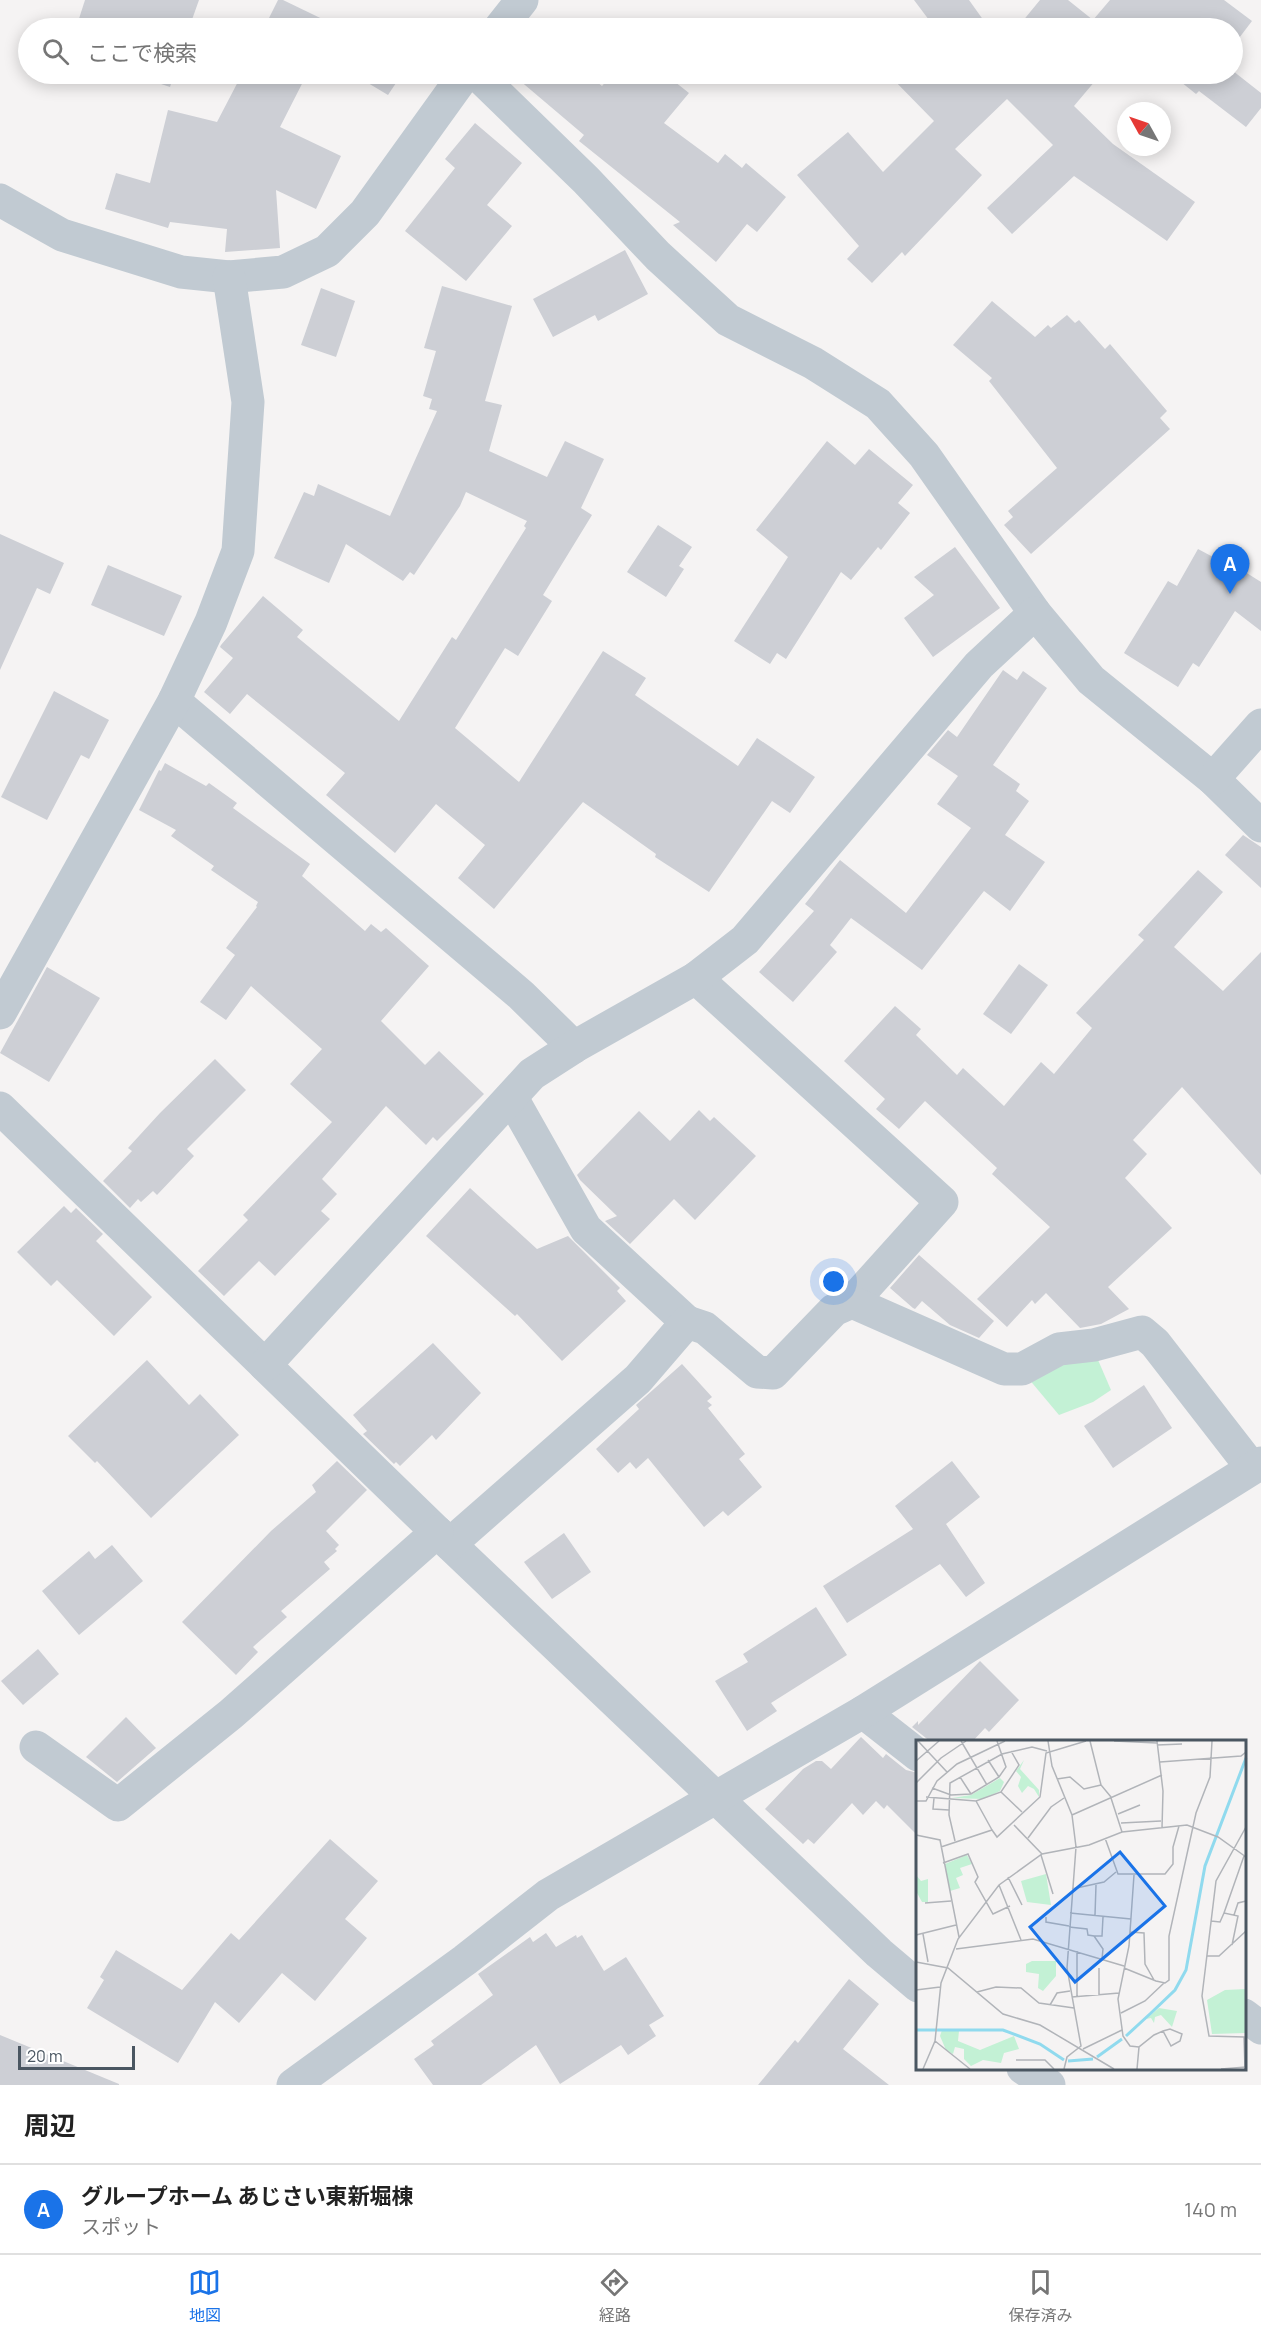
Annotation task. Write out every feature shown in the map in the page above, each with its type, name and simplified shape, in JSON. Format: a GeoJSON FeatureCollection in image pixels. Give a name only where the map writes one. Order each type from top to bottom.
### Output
{"type":"FeatureCollection","features":[{"type":"Feature","properties":{"kind":"street"},"geometry":{"type":"LineString","coordinates":[[508,18],[522,0]]}},
{"type":"Feature","properties":{"kind":"street"},"geometry":{"type":"LineString","coordinates":[[0,200],[62,236],[181,272],[229,278],[283,272],[327,251],[365,213],[458,84]]}},
{"type":"Feature","properties":{"kind":"street"},"geometry":{"type":"LineString","coordinates":[[487,84],[586,180],[658,256],[728,320],[813,363],[878,404],[924,455],[1035,613],[1091,680],[1213,779],[1261,826]]}},
{"type":"Feature","properties":{"kind":"street"},"geometry":{"type":"LineString","coordinates":[[0,1013],[174,701],[211,621],[238,551],[248,402],[229,278]]}},
{"type":"Feature","properties":{"kind":"street"},"geometry":{"type":"LineString","coordinates":[[265,1365],[532,1074],[574,1047],[696,978],[745,940],[979,665],[1035,613]]}},
{"type":"Feature","properties":{"kind":"street"},"geometry":{"type":"LineString","coordinates":[[174,701],[521,995],[574,1047]]}},
{"type":"Feature","properties":{"kind":"street"},"geometry":{"type":"LineString","coordinates":[[1213,779],[1261,724]]}},
{"type":"Feature","properties":{"kind":"street"},"geometry":{"type":"LineString","coordinates":[[512,1098],[586,1229],[687,1322],[705,1328],[757,1372],[773,1373],[834,1310],[852,1302],[942,1202],[696,978]]}},
{"type":"Feature","properties":{"kind":"street"},"geometry":{"type":"LineString","coordinates":[[0,1108],[443,1538],[879,1953],[916,1984]]}},
{"type":"Feature","properties":{"kind":"street"},"geometry":{"type":"LineString","coordinates":[[293,2085],[465,1960],[548,1895],[863,1712],[1257,1466],[1155,1342],[1142,1332],[1094,1345],[1059,1349],[1022,1369],[1004,1369],[852,1302]]}},
{"type":"Feature","properties":{"kind":"street"},"geometry":{"type":"LineString","coordinates":[[36,1747],[118,1805],[638,1379],[687,1322]]}},
{"type":"Feature","properties":{"kind":"street"},"geometry":{"type":"LineString","coordinates":[[863,1712],[916,1753]]}},
{"type":"Feature","properties":{"kind":"street"},"geometry":{"type":"LineString","coordinates":[[1246,2016],[1261,2028]]}},
{"type":"Feature","properties":{"kind":"street"},"geometry":{"type":"LineString","coordinates":[[1026,2070],[1048,2085]]}},
{"type":"Feature","properties":{"kind":"green space"},"geometry":{"type":"Polygon","coordinates":[[[1095,1353],[1111,1390],[1093,1402],[1059,1415],[1028,1378],[1095,1353]]]}},
{"type":"Feature","properties":{"kind":"building"},"geometry":{"type":"Polygon","coordinates":[[[85,0],[199,0],[193,18],[79,18],[85,0]]]}},
{"type":"Feature","properties":{"kind":"building"},"geometry":{"type":"Polygon","coordinates":[[[278,0],[283,0],[320,18],[269,18],[278,0]]]}},
{"type":"Feature","properties":{"kind":"building"},"geometry":{"type":"Polygon","coordinates":[[[914,0],[969,0],[982,18],[928,18],[914,0]]]}},
{"type":"Feature","properties":{"kind":"building"},"geometry":{"type":"Polygon","coordinates":[[[1040,0],[1068,0],[1090,18],[1025,18],[1040,0]]]}},
{"type":"Feature","properties":{"kind":"building"},"geometry":{"type":"Polygon","coordinates":[[[1110,0],[1224,0],[1252,21],[1243,33],[1243,18],[1095,18],[1110,0]]]}},
{"type":"Feature","properties":{"kind":"building"},"geometry":{"type":"Polygon","coordinates":[[[1243,79],[1261,93],[1261,108],[1246,127],[1199,91],[1196,94],[1184,84],[1243,84],[1243,79]]]}},
{"type":"Feature","properties":{"kind":"building"},"geometry":{"type":"Polygon","coordinates":[[[237,84],[302,84],[280,127],[341,156],[316,209],[276,190],[280,248],[225,252],[227,229],[170,222],[168,228],[105,209],[116,173],[150,183],[168,110],[217,122],[237,84]]]}},
{"type":"Feature","properties":{"kind":"building"},"geometry":{"type":"Polygon","coordinates":[[[370,84],[395,84],[388,95],[370,84]]]}},
{"type":"Feature","properties":{"kind":"building"},"geometry":{"type":"Polygon","coordinates":[[[524,84],[600,84],[602,86],[604,84],[678,84],[689,93],[664,123],[718,163],[725,154],[742,168],[746,163],[786,197],[757,232],[747,224],[716,262],[673,225],[680,222],[579,141],[584,135],[524,84]]]}},
{"type":"Feature","properties":{"kind":"building"},"geometry":{"type":"Polygon","coordinates":[[[898,84],[1093,84],[1074,106],[1117,147],[1117,156],[1130,156],[1195,202],[1167,241],[1074,176],[1012,234],[987,208],[1053,145],[1007,99],[955,149],[982,175],[905,256],[902,252],[872,283],[847,259],[859,246],[797,175],[848,132],[883,172],[934,121],[898,84]]]}},
{"type":"Feature","properties":{"kind":"building"},"geometry":{"type":"Polygon","coordinates":[[[475,123],[522,163],[487,205],[512,226],[466,281],[405,231],[455,168],[445,159],[475,123]]]}},
{"type":"Feature","properties":{"kind":"building"},"geometry":{"type":"Polygon","coordinates":[[[625,250],[648,294],[598,321],[595,315],[553,337],[533,299],[625,250]]]}},
{"type":"Feature","properties":{"kind":"building"},"geometry":{"type":"Polygon","coordinates":[[[442,286],[512,306],[485,401],[502,405],[489,451],[547,477],[565,441],[604,459],[581,508],[592,515],[543,595],[552,601],[518,656],[505,648],[455,728],[519,782],[603,651],[646,678],[635,695],[738,766],[757,738],[815,777],[790,813],[772,801],[709,892],[655,857],[656,854],[583,802],[494,909],[458,878],[485,845],[436,804],[395,853],[326,795],[345,773],[247,694],[230,714],[204,692],[233,658],[220,647],[221,645],[263,596],[303,630],[297,637],[399,721],[452,637],[456,640],[526,528],[524,526],[527,521],[466,492],[460,506],[414,575],[410,572],[403,581],[346,544],[329,583],[274,558],[304,492],[314,496],[318,484],[390,516],[437,411],[429,409],[432,399],[423,396],[436,351],[424,348],[442,286]]]}},
{"type":"Feature","properties":{"kind":"building"},"geometry":{"type":"Polygon","coordinates":[[[321,288],[355,301],[336,357],[301,345],[321,288]]]}},
{"type":"Feature","properties":{"kind":"building"},"geometry":{"type":"Polygon","coordinates":[[[992,301],[1035,337],[1048,325],[1051,328],[1067,315],[1075,323],[1079,320],[1105,349],[1110,344],[1167,411],[1160,418],[1170,429],[1031,554],[1004,525],[1013,517],[1008,511],[1057,468],[989,381],[992,378],[953,345],[992,301]]]}},
{"type":"Feature","properties":{"kind":"building"},"geometry":{"type":"Polygon","coordinates":[[[827,441],[855,465],[869,449],[913,485],[898,503],[910,513],[881,550],[878,547],[851,580],[841,572],[786,659],[777,653],[770,664],[734,641],[788,557],[756,530],[827,441]]]}},
{"type":"Feature","properties":{"kind":"building"},"geometry":{"type":"Polygon","coordinates":[[[658,525],[692,547],[679,566],[684,569],[666,597],[627,572],[658,525]]]}},
{"type":"Feature","properties":{"kind":"building"},"geometry":{"type":"Polygon","coordinates":[[[0,534],[64,563],[50,594],[37,588],[0,670],[0,534]]]}},
{"type":"Feature","properties":{"kind":"building"},"geometry":{"type":"Polygon","coordinates":[[[955,547],[1000,608],[933,657],[904,618],[934,595],[914,577],[955,547]]]}},
{"type":"Feature","properties":{"kind":"building"},"geometry":{"type":"Polygon","coordinates":[[[1198,549],[1213,557],[1215,553],[1261,582],[1261,631],[1235,611],[1199,667],[1193,663],[1178,687],[1124,653],[1168,581],[1177,586],[1198,549]]]}},
{"type":"Feature","properties":{"kind":"building"},"geometry":{"type":"Polygon","coordinates":[[[108,565],[182,596],[164,636],[91,605],[108,565]]]}},
{"type":"Feature","properties":{"kind":"building"},"geometry":{"type":"Polygon","coordinates":[[[1003,670],[1017,680],[1023,671],[1047,688],[993,765],[1020,784],[1016,791],[1029,801],[1005,835],[1045,862],[1010,911],[984,891],[922,970],[851,918],[830,945],[837,952],[793,1002],[759,972],[814,911],[805,904],[840,860],[906,913],[971,828],[937,804],[958,776],[927,755],[948,730],[957,737],[1003,670]]]}},
{"type":"Feature","properties":{"kind":"building"},"geometry":{"type":"Polygon","coordinates":[[[54,691],[109,720],[89,759],[81,755],[47,820],[1,797],[54,691]]]}},
{"type":"Feature","properties":{"kind":"building"},"geometry":{"type":"Polygon","coordinates":[[[165,763],[206,786],[209,783],[237,803],[233,808],[310,864],[302,876],[365,931],[371,924],[381,932],[386,928],[429,966],[381,1021],[425,1065],[439,1051],[484,1094],[437,1141],[433,1137],[426,1145],[386,1106],[322,1179],[337,1194],[321,1211],[330,1219],[275,1276],[259,1261],[224,1296],[198,1271],[248,1220],[243,1215],[332,1122],[290,1084],[322,1049],[251,986],[226,1020],[200,1002],[235,955],[226,948],[257,907],[258,902],[211,870],[214,866],[171,836],[176,830],[139,810],[159,770],[161,771],[165,763]]]}},
{"type":"Feature","properties":{"kind":"building"},"geometry":{"type":"Polygon","coordinates":[[[1243,835],[1261,847],[1261,888],[1225,855],[1243,835]]]}},
{"type":"Feature","properties":{"kind":"building"},"geometry":{"type":"Polygon","coordinates":[[[1198,870],[1223,892],[1174,947],[1223,991],[1261,952],[1261,1175],[1182,1087],[1133,1140],[1147,1154],[1125,1178],[1172,1228],[1108,1287],[1129,1309],[1101,1324],[1080,1328],[1046,1293],[1035,1304],[1032,1300],[1007,1327],[977,1299],[1050,1227],[992,1174],[997,1168],[925,1101],[899,1129],[876,1109],[885,1099],[844,1061],[895,1006],[921,1029],[916,1035],[957,1075],[963,1068],[1004,1106],[1041,1062],[1054,1074],[1092,1028],[1076,1013],[1144,940],[1138,935],[1198,870]]]}},
{"type":"Feature","properties":{"kind":"building"},"geometry":{"type":"Polygon","coordinates":[[[1019,964],[1048,985],[1011,1034],[983,1014],[1019,964]]]}},
{"type":"Feature","properties":{"kind":"building"},"geometry":{"type":"Polygon","coordinates":[[[47,967],[100,998],[49,1082],[0,1053],[47,967]]]}},
{"type":"Feature","properties":{"kind":"building"},"geometry":{"type":"Polygon","coordinates":[[[215,1059],[246,1090],[187,1149],[194,1156],[157,1195],[153,1191],[141,1202],[138,1199],[130,1208],[103,1181],[132,1151],[128,1148],[160,1113],[215,1059]]]}},
{"type":"Feature","properties":{"kind":"building"},"geometry":{"type":"Polygon","coordinates":[[[699,1110],[710,1121],[714,1117],[756,1156],[695,1220],[674,1199],[630,1244],[605,1221],[617,1216],[577,1175],[639,1111],[670,1141],[699,1110]]]}},
{"type":"Feature","properties":{"kind":"building"},"geometry":{"type":"Polygon","coordinates":[[[470,1188],[537,1249],[568,1236],[620,1288],[617,1291],[626,1301],[562,1361],[517,1314],[515,1316],[426,1236],[470,1188]]]}},
{"type":"Feature","properties":{"kind":"building"},"geometry":{"type":"Polygon","coordinates":[[[64,1206],[71,1213],[76,1208],[103,1234],[96,1241],[152,1297],[114,1336],[57,1280],[51,1286],[17,1252],[64,1206]]]}},
{"type":"Feature","properties":{"kind":"building"},"geometry":{"type":"Polygon","coordinates":[[[919,1255],[994,1321],[979,1338],[950,1325],[922,1301],[915,1309],[913,1308],[890,1288],[919,1255]]]}},
{"type":"Feature","properties":{"kind":"building"},"geometry":{"type":"Polygon","coordinates":[[[433,1343],[481,1393],[436,1440],[432,1435],[400,1466],[396,1462],[394,1464],[363,1434],[367,1431],[353,1415],[433,1343]]]}},
{"type":"Feature","properties":{"kind":"building"},"geometry":{"type":"Polygon","coordinates":[[[147,1360],[189,1405],[200,1394],[239,1435],[151,1518],[97,1461],[95,1463],[68,1436],[147,1360]]]}},
{"type":"Feature","properties":{"kind":"building"},"geometry":{"type":"Polygon","coordinates":[[[682,1364],[712,1397],[707,1401],[712,1405],[708,1408],[745,1454],[739,1459],[762,1487],[728,1516],[723,1511],[704,1527],[648,1458],[636,1469],[630,1462],[618,1473],[596,1449],[639,1409],[636,1405],[682,1364]]]}},
{"type":"Feature","properties":{"kind":"building"},"geometry":{"type":"Polygon","coordinates":[[[1144,1385],[1172,1428],[1113,1468],[1084,1426],[1144,1385]]]}},
{"type":"Feature","properties":{"kind":"building"},"geometry":{"type":"Polygon","coordinates":[[[337,1461],[367,1490],[326,1531],[339,1545],[335,1549],[337,1551],[324,1562],[330,1569],[281,1611],[287,1617],[253,1647],[258,1652],[236,1675],[182,1622],[271,1531],[316,1492],[312,1485],[337,1461]]]}},
{"type":"Feature","properties":{"kind":"building"},"geometry":{"type":"Polygon","coordinates":[[[952,1461],[980,1497],[946,1524],[985,1583],[966,1597],[940,1564],[847,1623],[823,1586],[913,1529],[895,1506],[952,1461]]]}},
{"type":"Feature","properties":{"kind":"building"},"geometry":{"type":"Polygon","coordinates":[[[564,1533],[591,1572],[552,1599],[524,1562],[564,1533]]]}},
{"type":"Feature","properties":{"kind":"building"},"geometry":{"type":"Polygon","coordinates":[[[112,1545],[143,1581],[79,1635],[42,1591],[89,1551],[95,1559],[112,1545]]]}},
{"type":"Feature","properties":{"kind":"building"},"geometry":{"type":"Polygon","coordinates":[[[816,1607],[847,1655],[771,1703],[777,1711],[747,1731],[715,1681],[748,1662],[743,1654],[816,1607]]]}},
{"type":"Feature","properties":{"kind":"building"},"geometry":{"type":"Polygon","coordinates":[[[38,1649],[59,1674],[23,1705],[1,1681],[38,1649]]]}},
{"type":"Feature","properties":{"kind":"building"},"geometry":{"type":"Polygon","coordinates":[[[980,1661],[1019,1700],[989,1732],[985,1728],[974,1740],[928,1740],[912,1727],[918,1721],[918,1725],[980,1661]]]}},
{"type":"Feature","properties":{"kind":"building"},"geometry":{"type":"Polygon","coordinates":[[[126,1717],[156,1748],[117,1782],[86,1757],[126,1717]]]}},
{"type":"Feature","properties":{"kind":"building"},"geometry":{"type":"Polygon","coordinates":[[[861,1737],[883,1758],[886,1754],[906,1770],[916,1772],[916,1834],[887,1805],[884,1809],[876,1801],[863,1815],[852,1803],[814,1844],[808,1839],[803,1844],[765,1809],[803,1769],[816,1761],[822,1761],[831,1769],[861,1737]]]}},
{"type":"Feature","properties":{"kind":"building"},"geometry":{"type":"Polygon","coordinates":[[[330,1839],[378,1881],[345,1919],[367,1938],[315,2001],[282,1973],[239,2023],[215,2002],[178,2063],[87,2008],[104,1980],[100,1977],[116,1950],[182,1990],[231,1933],[239,1940],[330,1839]]]}},
{"type":"Feature","properties":{"kind":"building"},"geometry":{"type":"Polygon","coordinates":[[[546,1933],[556,1947],[576,1935],[577,1938],[582,1935],[604,1971],[626,1957],[664,2016],[649,2025],[656,2036],[628,2055],[621,2045],[560,2084],[536,2045],[481,2085],[433,2085],[414,2059],[434,2045],[431,2041],[493,1995],[478,1974],[530,1937],[533,1942],[546,1933]]]}},
{"type":"Feature","properties":{"kind":"building"},"geometry":{"type":"Polygon","coordinates":[[[849,1979],[879,2004],[843,2049],[889,2085],[758,2085],[795,2040],[798,2043],[849,1979]]]}},
{"type":"Feature","properties":{"kind":"building"},"geometry":{"type":"Polygon","coordinates":[[[0,2035],[119,2084],[119,2085],[0,2085],[0,2035]]]}},
{"type":"Feature","properties":{"kind":"place","name":"グループホーム あじさい東新堀棟"},"geometry":{"type":"Point","coordinates":[1230,594]}}]}
